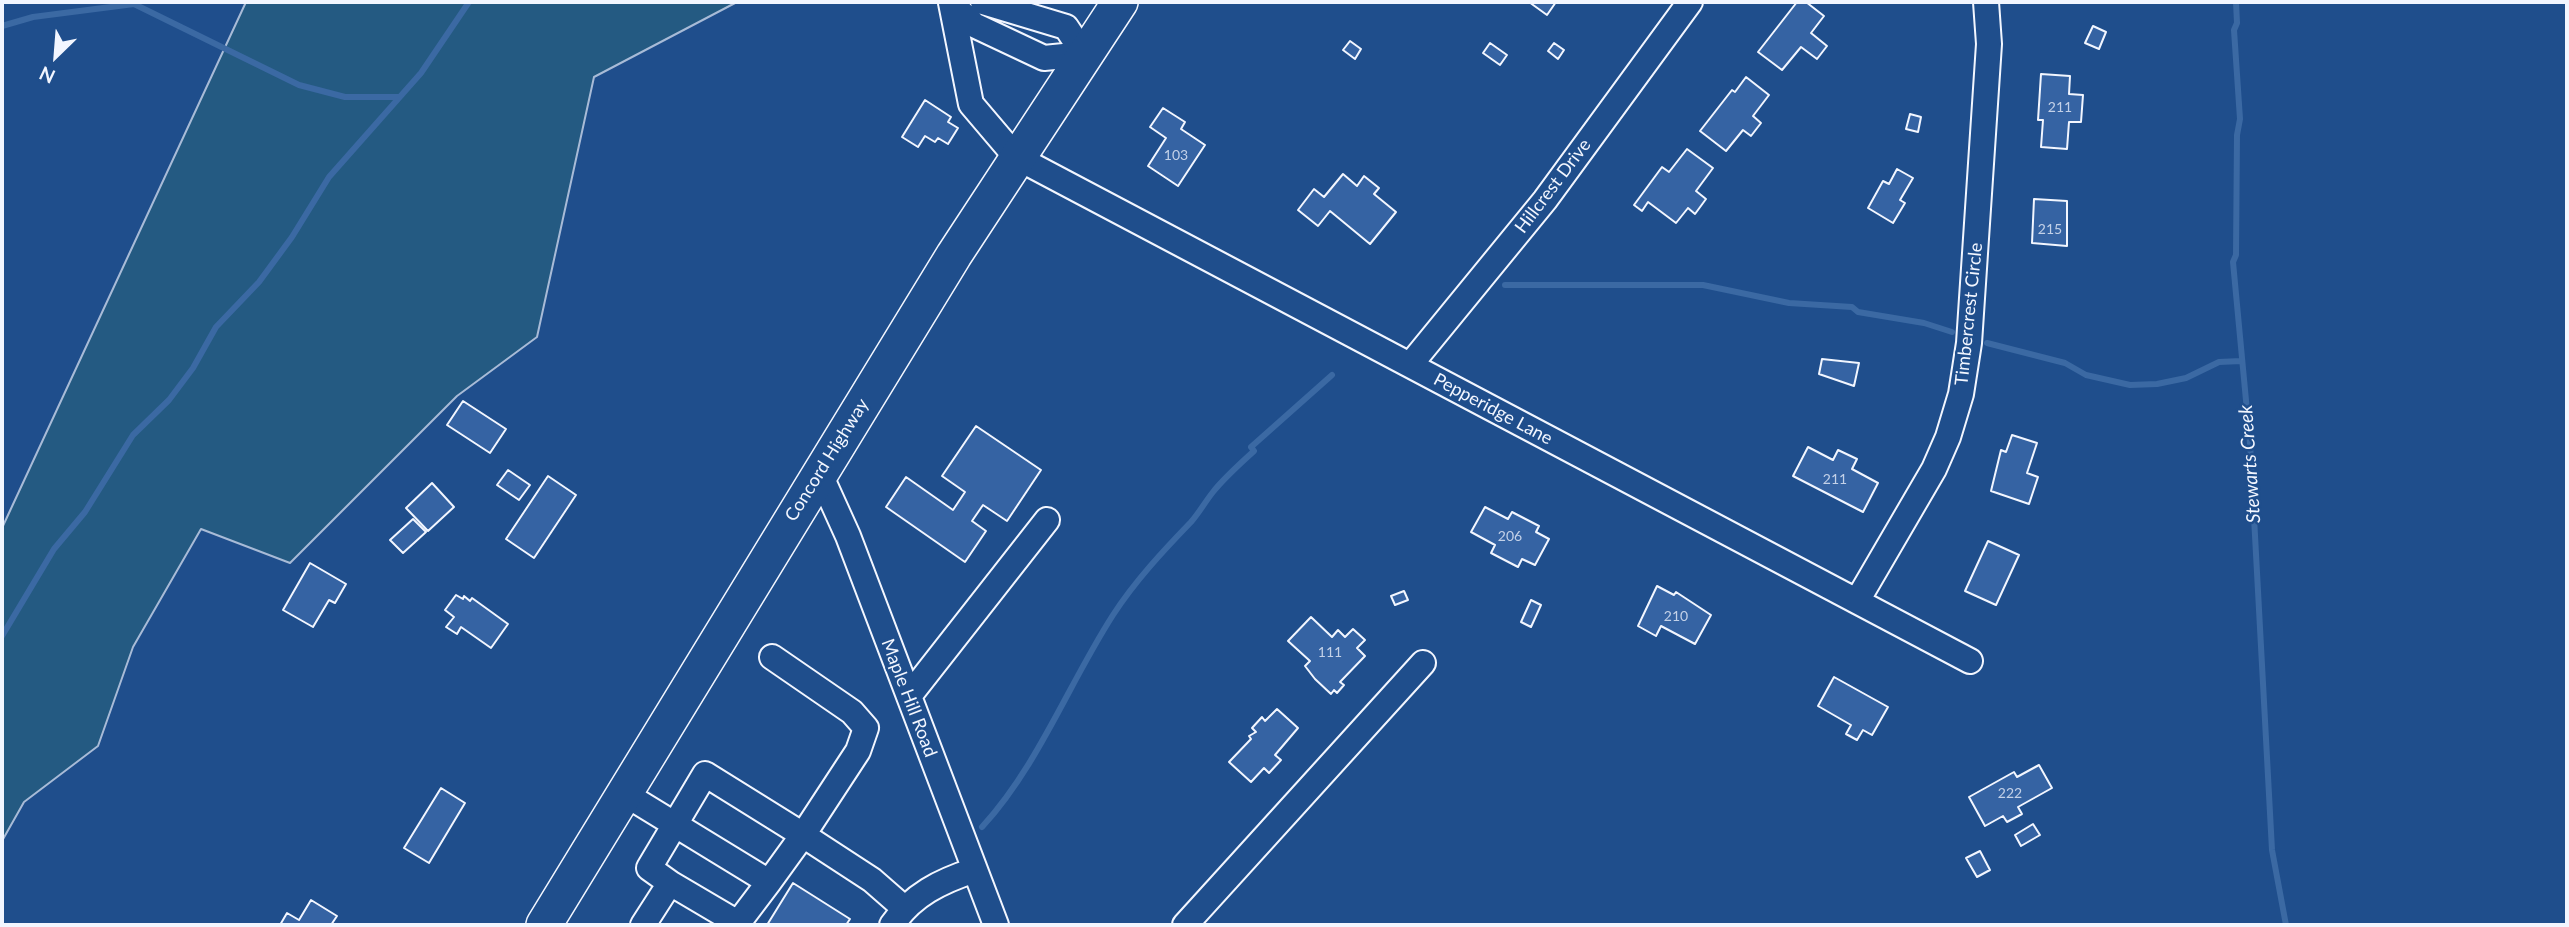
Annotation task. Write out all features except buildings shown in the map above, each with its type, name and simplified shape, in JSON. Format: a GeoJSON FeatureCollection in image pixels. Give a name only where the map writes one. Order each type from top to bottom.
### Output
{"type":"FeatureCollection","features":[{"type":"Feature","properties":{"kind":"highway","name":"Concord Highway"},"geometry":{"type":"LineString","coordinates":[[544,925],[819,472],[1016,157],[1121,2]]}},
{"type":"Feature","properties":{"kind":"street"},"geometry":{"type":"LineString","coordinates":[[960,2],[975,25],[1044,58],[1084,54],[1066,27],[983,2]]}},
{"type":"Feature","properties":{"kind":"street"},"geometry":{"type":"LineString","coordinates":[[960,2],[971,104],[1016,157]]}},
{"type":"Feature","properties":{"kind":"street","name":"Hillcrest Drive"},"geometry":{"type":"LineString","coordinates":[[1410,365],[1545,200],[1690,2]]}},
{"type":"Feature","properties":{"kind":"street","name":"Timbercrest Circle"},"geometry":{"type":"LineString","coordinates":[[1857,601],[1934,470],[1961,394],[1969,343],[1989,44],[1986,2]]}},
{"type":"Feature","properties":{"kind":"street","name":"Pepperidge Lane"},"geometry":{"type":"LineString","coordinates":[[1016,157],[1970,661]]}},
{"type":"Feature","properties":{"kind":"street","name":"Maple Hill Road"},"geometry":{"type":"LineString","coordinates":[[819,472],[848,536],[996,925]]}},
{"type":"Feature","properties":{"kind":"street"},"geometry":{"type":"LineString","coordinates":[[909,696],[1047,520]]}},
{"type":"Feature","properties":{"kind":"street"},"geometry":{"type":"LineString","coordinates":[[772,657],[852,712],[866,728],[858,751],[803,835],[738,923],[649,868],[705,774],[803,835],[872,880],[898,917],[940,882],[975,870]]}},
{"type":"Feature","properties":{"kind":"street"},"geometry":{"type":"LineString","coordinates":[[1185,925],[1423,663]]}},
{"type":"Feature","properties":{"kind":"street"},"geometry":{"type":"LineString","coordinates":[[625,793],[769,882]]}},
{"type":"Feature","properties":{"kind":"street"},"geometry":{"type":"LineString","coordinates":[[643,925],[670,883]]}},
{"type":"Feature","properties":{"kind":"shaded area"},"geometry":{"type":"Polygon","coordinates":[[[246,2],[737,2],[594,77],[537,337],[457,396],[290,563],[201,529],[133,647],[98,746],[24,802],[2,841],[2,528],[246,2]]]}},
{"type":"Feature","properties":{"kind":"waterway"},"geometry":{"type":"LineString","coordinates":[[2,636],[54,549],[85,512],[133,435],[169,400],[193,368],[216,327],[259,282],[292,237],[329,177],[421,73],[469,2]]}},
{"type":"Feature","properties":{"kind":"waterway","name":"Stewarts Creek"},"geometry":{"type":"LineString","coordinates":[[2236,2],[2237,23],[2234,30],[2240,119],[2237,135],[2236,255],[2233,262],[2250,443],[2272,850],[2286,925]]}},
{"type":"Feature","properties":{"kind":"waterway"},"geometry":{"type":"LineString","coordinates":[[2,26],[33,17],[134,4],[299,85],[345,97],[399,97]]}},
{"type":"Feature","properties":{"kind":"waterway"},"geometry":{"type":"LineString","coordinates":[[1505,285],[1703,285],[1789,303],[1852,307],[1858,312],[1924,323],[1952,332]]}},
{"type":"Feature","properties":{"kind":"waterway"},"geometry":{"type":"LineString","coordinates":[[1987,343],[2065,363],[2086,375],[2130,385],[2157,384],[2186,378],[2219,362],[2241,361]]}},
{"type":"Feature","properties":{"kind":"waterway"},"geometry":{"type":"LineString","coordinates":[[982,827],[1020,778],[1097,642],[1131,590],[1194,519],[1218,486],[1254,451],[1251,447],[1332,375]]}}]}
